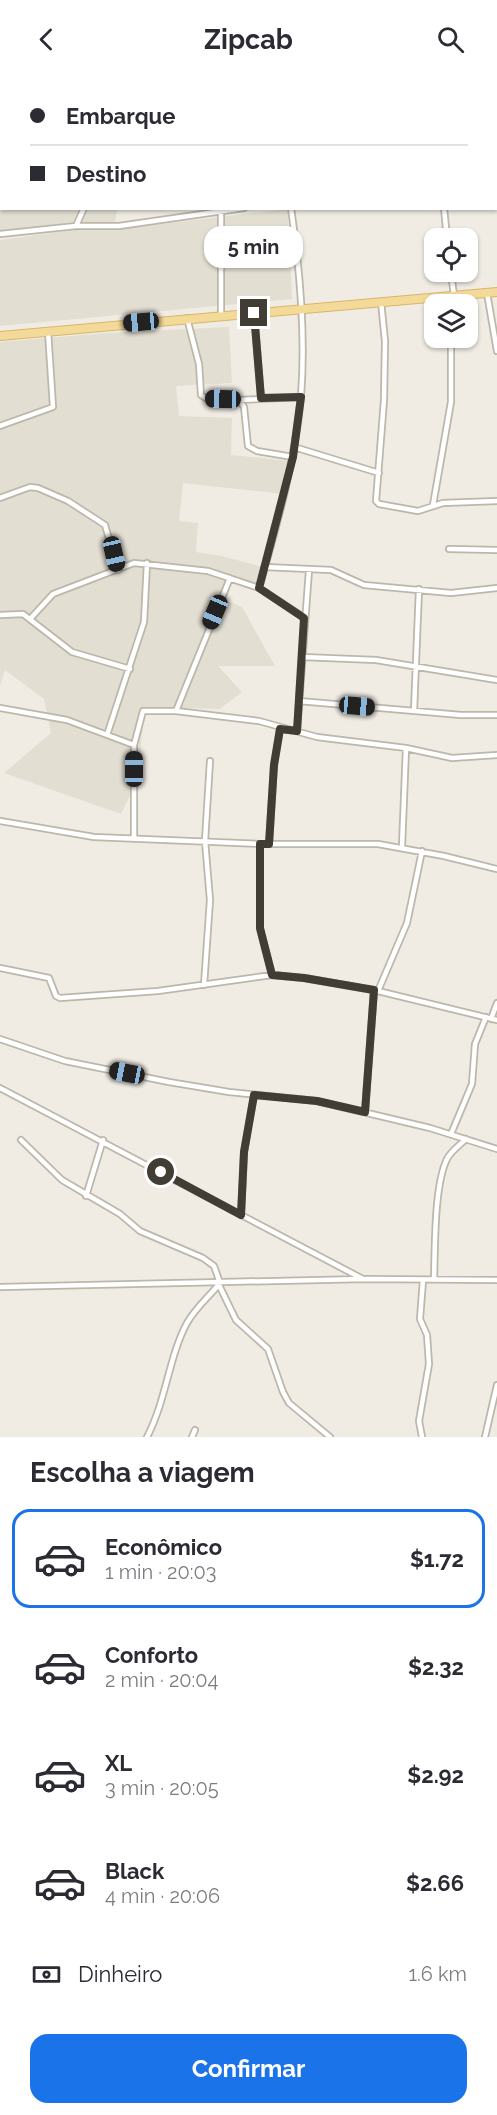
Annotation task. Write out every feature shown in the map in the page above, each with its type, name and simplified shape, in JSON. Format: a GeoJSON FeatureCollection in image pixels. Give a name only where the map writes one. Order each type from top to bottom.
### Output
{"type":"FeatureCollection","features":[{"type":"Feature","properties":{"kind":"main road"},"geometry":{"type":"LineString","coordinates":[[478,294],[497,292]]}},
{"type":"Feature","properties":{"kind":"main road"},"geometry":{"type":"LineString","coordinates":[[0,336],[221,315],[424,300]]}},
{"type":"Feature","properties":{"kind":"street"},"geometry":{"type":"LineString","coordinates":[[76,226],[83,210]]}},
{"type":"Feature","properties":{"kind":"street"},"geometry":{"type":"LineString","coordinates":[[0,234],[76,226],[119,226],[232,210]]}},
{"type":"Feature","properties":{"kind":"street"},"geometry":{"type":"LineString","coordinates":[[259,588],[293,457],[301,397],[303,326],[298,258],[291,210]]}},
{"type":"Feature","properties":{"kind":"street"},"geometry":{"type":"LineString","coordinates":[[444,210],[446,228]]}},
{"type":"Feature","properties":{"kind":"street"},"geometry":{"type":"LineString","coordinates":[[221,212],[221,315]]}},
{"type":"Feature","properties":{"kind":"street"},"geometry":{"type":"LineString","coordinates":[[487,293],[497,351]]}},
{"type":"Feature","properties":{"kind":"street"},"geometry":{"type":"LineString","coordinates":[[381,302],[385,353],[379,473],[375,496],[379,504],[413,511],[433,505],[497,501]]}},
{"type":"Feature","properties":{"kind":"street"},"geometry":{"type":"LineString","coordinates":[[254,313],[261,398]]}},
{"type":"Feature","properties":{"kind":"street"},"geometry":{"type":"LineString","coordinates":[[187,318],[199,364],[201,395],[207,399],[301,397]]}},
{"type":"Feature","properties":{"kind":"street"},"geometry":{"type":"LineString","coordinates":[[0,426],[53,407],[48,331]]}},
{"type":"Feature","properties":{"kind":"street"},"geometry":{"type":"LineString","coordinates":[[433,505],[451,402],[451,348]]}},
{"type":"Feature","properties":{"kind":"street"},"geometry":{"type":"LineString","coordinates":[[239,399],[244,407],[248,446],[257,451],[293,457]]}},
{"type":"Feature","properties":{"kind":"street"},"geometry":{"type":"LineString","coordinates":[[294,447],[379,473]]}},
{"type":"Feature","properties":{"kind":"street"},"geometry":{"type":"LineString","coordinates":[[0,498],[34,487],[68,501],[105,525],[118,570]]}},
{"type":"Feature","properties":{"kind":"street"},"geometry":{"type":"LineString","coordinates":[[449,549],[497,550]]}},
{"type":"Feature","properties":{"kind":"street"},"geometry":{"type":"LineString","coordinates":[[30,619],[53,594],[84,580],[118,570],[130,563],[208,570],[259,588],[304,618]]}},
{"type":"Feature","properties":{"kind":"street"},"geometry":{"type":"LineString","coordinates":[[108,735],[145,614],[147,563]]}},
{"type":"Feature","properties":{"kind":"street"},"geometry":{"type":"LineString","coordinates":[[265,567],[337,571],[364,585],[451,593],[497,588]]}},
{"type":"Feature","properties":{"kind":"street"},"geometry":{"type":"LineString","coordinates":[[297,731],[309,570]]}},
{"type":"Feature","properties":{"kind":"street"},"geometry":{"type":"LineString","coordinates":[[176,711],[230,578]]}},
{"type":"Feature","properties":{"kind":"street"},"geometry":{"type":"LineString","coordinates":[[414,711],[419,589]]}},
{"type":"Feature","properties":{"kind":"street"},"geometry":{"type":"LineString","coordinates":[[0,615],[21,613],[72,652],[130,669]]}},
{"type":"Feature","properties":{"kind":"street"},"geometry":{"type":"LineString","coordinates":[[302,657],[376,660],[497,680]]}},
{"type":"Feature","properties":{"kind":"street"},"geometry":{"type":"LineString","coordinates":[[299,701],[414,711],[497,715]]}},
{"type":"Feature","properties":{"kind":"street"},"geometry":{"type":"LineString","coordinates":[[0,708],[67,720],[134,746]]}},
{"type":"Feature","properties":{"kind":"street"},"geometry":{"type":"LineString","coordinates":[[134,838],[134,746],[142,711],[176,711],[259,721],[280,729],[345,741],[406,748],[462,758],[497,755]]}},
{"type":"Feature","properties":{"kind":"street"},"geometry":{"type":"LineString","coordinates":[[269,844],[274,765],[280,729]]}},
{"type":"Feature","properties":{"kind":"street"},"geometry":{"type":"LineString","coordinates":[[402,848],[406,748]]}},
{"type":"Feature","properties":{"kind":"street"},"geometry":{"type":"LineString","coordinates":[[204,985],[210,900],[205,841],[210,761]]}},
{"type":"Feature","properties":{"kind":"street"},"geometry":{"type":"LineString","coordinates":[[0,821],[57,832],[134,838],[260,844],[378,844],[422,851],[497,869]]}},
{"type":"Feature","properties":{"kind":"street"},"geometry":{"type":"LineString","coordinates":[[260,844],[260,928],[272,975]]}},
{"type":"Feature","properties":{"kind":"street"},"geometry":{"type":"LineString","coordinates":[[365,1112],[376,991],[407,923],[422,851]]}},
{"type":"Feature","properties":{"kind":"street"},"geometry":{"type":"LineString","coordinates":[[0,969],[49,978],[56,996],[60,998],[204,985],[272,975],[304,978],[376,991],[497,1020]]}},
{"type":"Feature","properties":{"kind":"street"},"geometry":{"type":"LineString","coordinates":[[451,1134],[472,1084],[475,1044],[497,1003]]}},
{"type":"Feature","properties":{"kind":"street"},"geometry":{"type":"LineString","coordinates":[[0,1039],[64,1061],[169,1082],[254,1095],[317,1101],[451,1134],[497,1149]]}},
{"type":"Feature","properties":{"kind":"street"},"geometry":{"type":"LineString","coordinates":[[0,1088],[103,1140],[364,1279]]}},
{"type":"Feature","properties":{"kind":"street"},"geometry":{"type":"LineString","coordinates":[[241,1215],[244,1152],[254,1095]]}},
{"type":"Feature","properties":{"kind":"street"},"geometry":{"type":"LineString","coordinates":[[434,1280],[436,1222],[445,1165],[450,1155],[466,1139]]}},
{"type":"Feature","properties":{"kind":"street"},"geometry":{"type":"LineString","coordinates":[[21,1140],[62,1180],[86,1196],[120,1214],[140,1231],[203,1258],[214,1266],[219,1284],[236,1320],[268,1349],[283,1392],[290,1402],[330,1437]]}},
{"type":"Feature","properties":{"kind":"street"},"geometry":{"type":"LineString","coordinates":[[86,1196],[103,1140]]}},
{"type":"Feature","properties":{"kind":"street"},"geometry":{"type":"LineString","coordinates":[[0,1287],[219,1284],[364,1279],[497,1280]]}},
{"type":"Feature","properties":{"kind":"street"},"geometry":{"type":"LineString","coordinates":[[422,1437],[419,1421],[429,1364],[427,1335],[420,1319],[423,1280]]}},
{"type":"Feature","properties":{"kind":"street"},"geometry":{"type":"LineString","coordinates":[[147,1437],[161,1405],[187,1323],[202,1301],[219,1284]]}},
{"type":"Feature","properties":{"kind":"street"},"geometry":{"type":"LineString","coordinates":[[485,1437],[497,1385]]}},
{"type":"Feature","properties":{"kind":"street"},"geometry":{"type":"LineString","coordinates":[[192,1437],[195,1430]]}},
{"type":"Feature","properties":{"kind":"shaded area"},"geometry":{"type":"Polygon","coordinates":[[[0,210],[117,210],[115,223],[72,222],[0,232],[0,210]]]}},
{"type":"Feature","properties":{"kind":"shaded area"},"geometry":{"type":"Polygon","coordinates":[[[288,210],[292,299],[0,326],[0,240],[75,230],[111,230],[288,210]]]}},
{"type":"Feature","properties":{"kind":"shaded area"},"geometry":{"type":"Polygon","coordinates":[[[229,327],[232,383],[176,386],[179,416],[232,418],[231,455],[291,461],[284,494],[183,483],[179,521],[198,523],[196,552],[222,556],[266,568],[260,589],[229,577],[223,599],[242,607],[275,666],[218,666],[242,692],[220,709],[145,707],[137,781],[121,814],[4,773],[51,733],[44,699],[5,670],[0,686],[0,342],[106,333],[229,327]]]}},
{"type":"Feature","properties":{"kind":"route"},"geometry":{"type":"LineString","coordinates":[[161,1172],[241,1215],[244,1152],[254,1095],[317,1101],[365,1112],[374,990],[272,975],[260,928],[260,844],[269,844],[270,803],[280,729],[297,731],[304,618],[259,588],[293,457],[301,397],[261,398],[254,313]]}}]}
